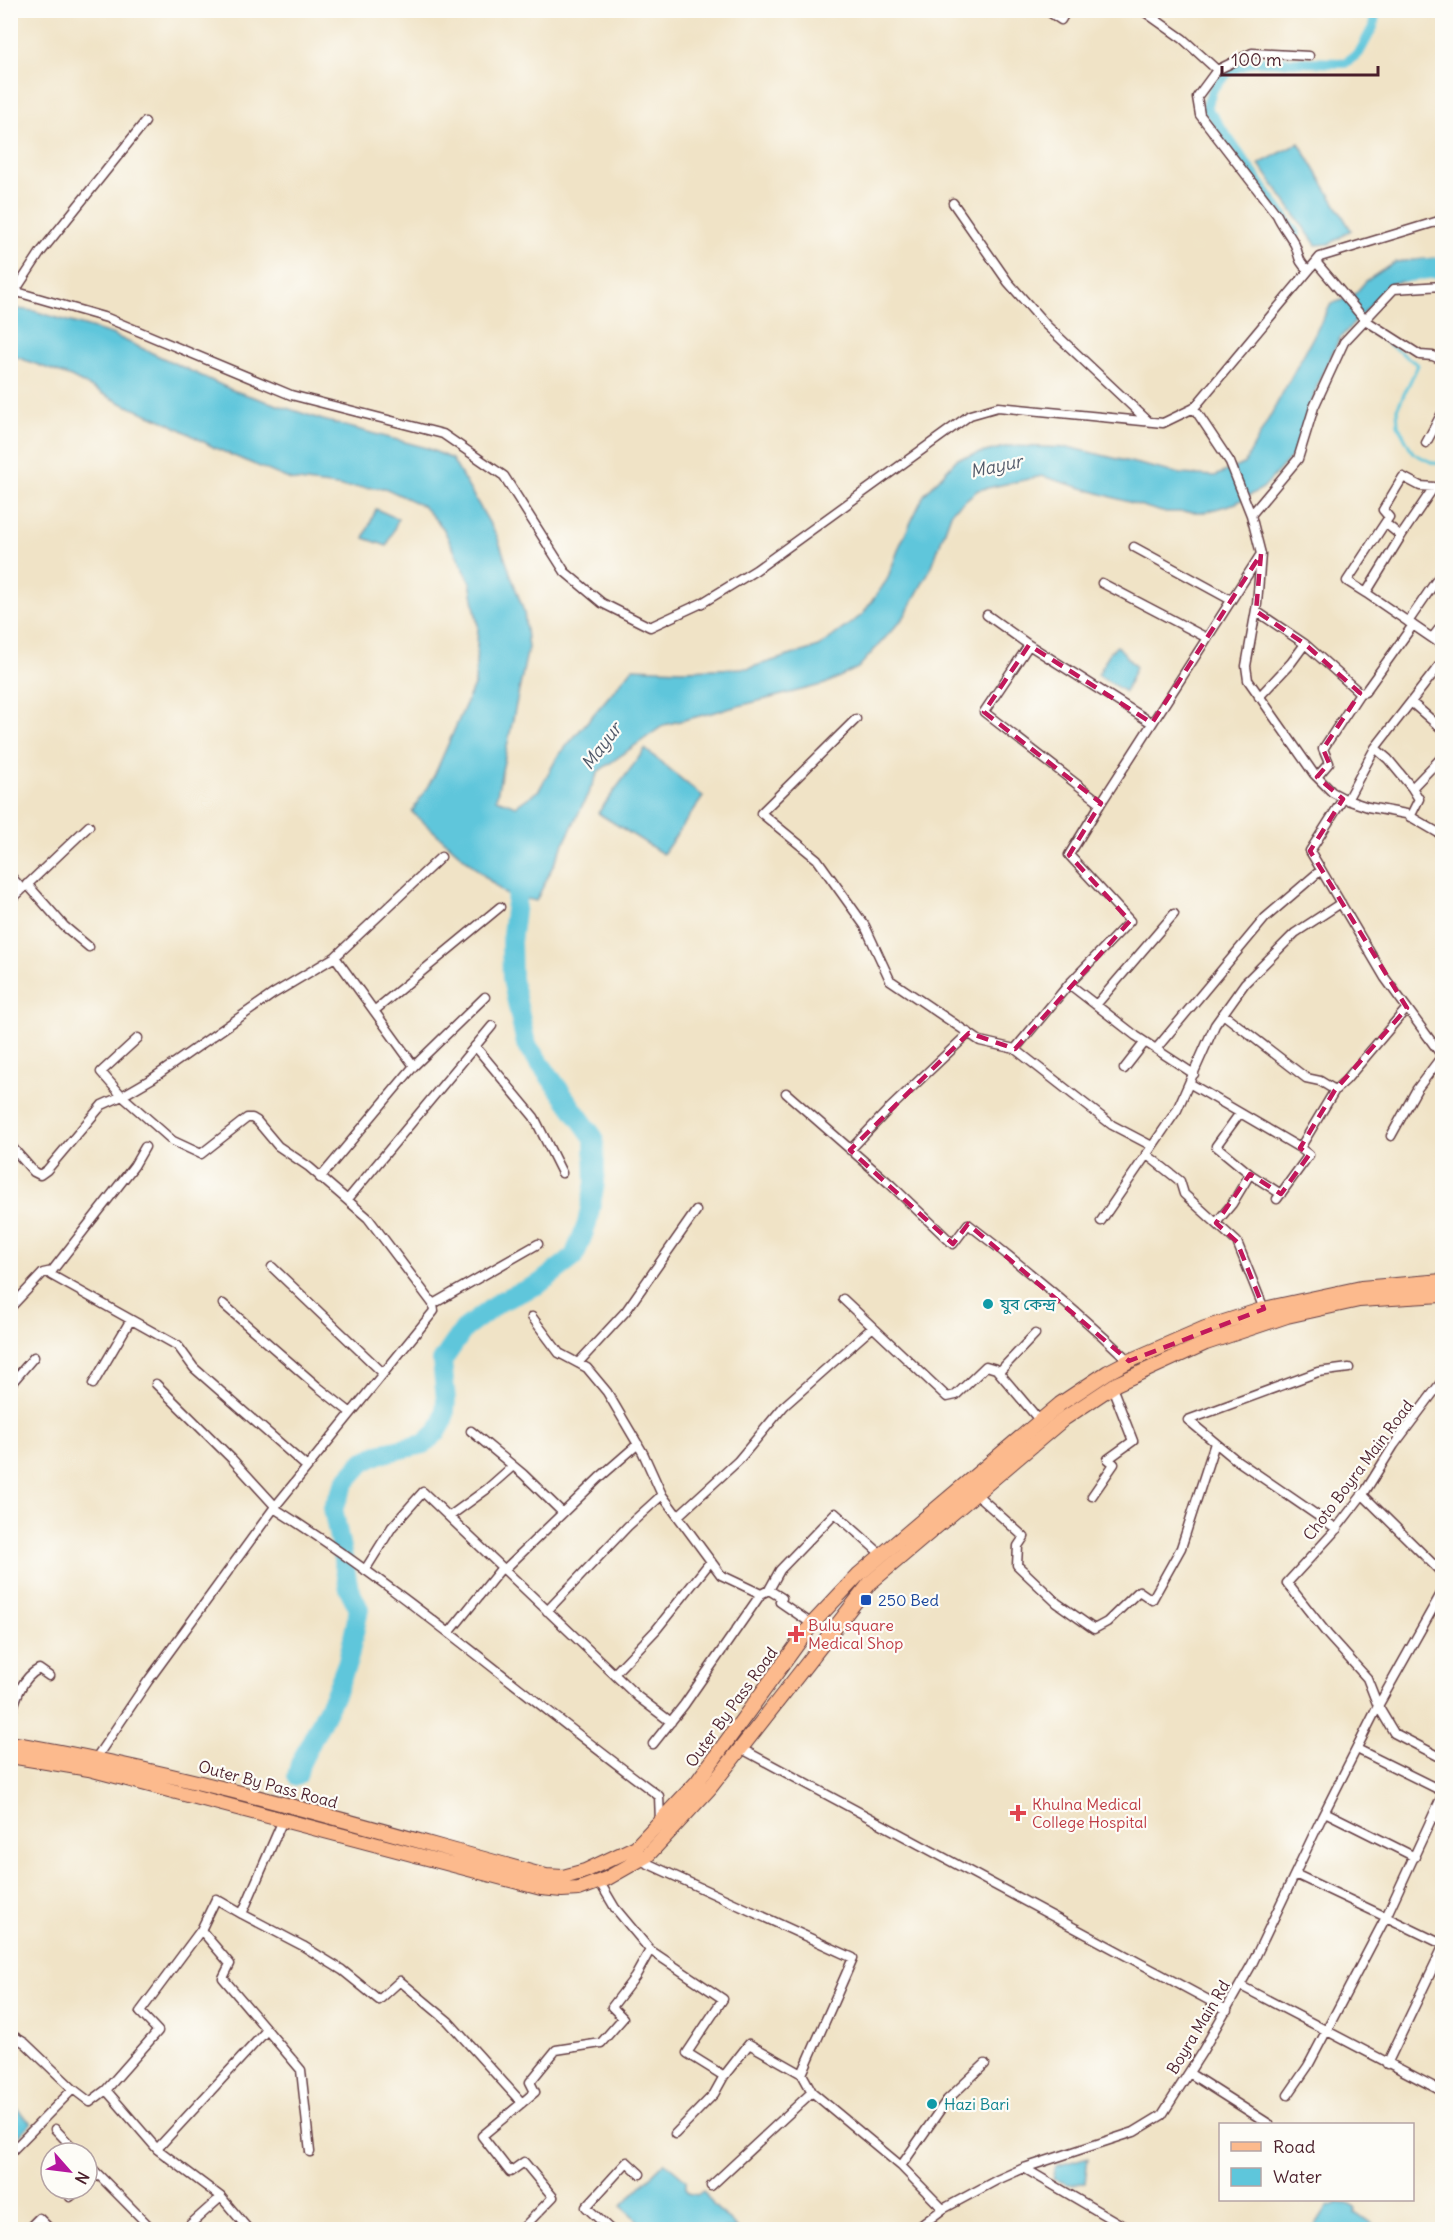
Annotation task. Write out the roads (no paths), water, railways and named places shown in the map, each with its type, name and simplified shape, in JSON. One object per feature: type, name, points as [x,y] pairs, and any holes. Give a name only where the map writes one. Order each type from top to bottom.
[{"type":"main road","name":"Outer By Pass Road","points":[[10,1743],[96,1758],[287,1806],[546,1876],[563,1877],[603,1863],[636,1846],[697,1782],[812,1624],[859,1574],[1060,1404],[1129,1361],[1205,1328],[1264,1309],[1361,1288],[1443,1281]]},
{"type":"main road","name":"Outer By Pass Road","points":[[10,1756],[89,1769],[541,1888],[579,1889],[648,1855],[709,1789],[870,1583],[1065,1418],[1112,1387],[1206,1342],[1287,1316],[1359,1300],[1443,1295]]},
{"type":"street","points":[[1046,10],[1061,20],[1067,10]]},
{"type":"street","points":[[1142,10],[1183,39],[1217,70]]},
{"type":"street","points":[[1308,270],[1299,261],[1294,244],[1277,215],[1200,115],[1197,97],[1217,70],[1252,53],[1309,56]]},
{"type":"street","points":[[145,122],[40,253],[13,291],[107,318],[291,395],[443,434],[504,476],[566,572],[602,603],[650,627],[702,603],[756,570],[970,415],[998,407],[1163,423],[1194,408],[1320,257],[1443,220]]},
{"type":"street","points":[[953,203],[1008,282],[1046,325],[1148,422]]},
{"type":"street","points":[[1316,262],[1364,319],[1420,355],[1443,360]]},
{"type":"street","points":[[1251,515],[1298,459],[1314,407],[1344,342],[1394,289],[1443,286]]},
{"type":"street","points":[[1194,408],[1230,462],[1251,515],[1260,554],[1256,611],[1246,666],[1248,680],[1317,777],[1332,792],[1345,800],[1410,817],[1443,835]]},
{"type":"street","points":[[1426,443],[1443,413]]},
{"type":"street","points":[[1443,493],[1434,487],[1419,486],[1403,477],[1383,510],[1389,517],[1347,581],[1443,645]]},
{"type":"street","points":[[1366,593],[1434,487]]},
{"type":"street","points":[[1385,524],[1401,536]]},
{"type":"street","points":[[1134,547],[1231,600]]},
{"type":"street","points":[[1015,1050],[1069,984],[1130,921],[1069,855],[1260,554]]},
{"type":"street","points":[[1317,777],[1329,763],[1323,749],[1360,693],[1365,692],[1438,579],[1443,582]]},
{"type":"street","points":[[1102,583],[1207,638]]},
{"type":"street","points":[[1256,611],[1305,644],[1360,693]]},
{"type":"street","points":[[987,615],[1029,645],[1152,723]]},
{"type":"street","points":[[1432,638],[1443,625]]},
{"type":"street","points":[[1259,697],[1291,663],[1305,644]]},
{"type":"street","points":[[1029,645],[984,712],[1101,803]]},
{"type":"street","points":[[1391,1136],[1417,1089],[1442,1056],[1385,978],[1310,851],[1345,800],[1376,748],[1443,662]]},
{"type":"street","points":[[1411,702],[1443,729]]},
{"type":"street","points":[[856,719],[761,813],[816,859],[865,926],[890,980],[980,1041],[988,1041],[1015,1050],[1112,1125],[1152,1146]]},
{"type":"street","points":[[1376,748],[1388,759],[1419,799],[1410,817]]},
{"type":"street","points":[[1412,788],[1443,756]]},
{"type":"street","points":[[10,901],[89,826]]},
{"type":"street","points":[[10,1146],[34,1172],[40,1175],[47,1170],[102,1105],[153,1078],[273,994],[334,957],[441,857]]},
{"type":"street","points":[[1156,1049],[1265,918],[1321,870]]},
{"type":"street","points":[[10,874],[89,947]]},
{"type":"street","points":[[1101,1221],[1177,1110],[1215,1025],[1245,983],[1295,933],[1341,903]]},
{"type":"street","points":[[374,1011],[500,907]]},
{"type":"street","points":[[1096,1005],[1174,914]]},
{"type":"street","points":[[334,957],[414,1066]]},
{"type":"street","points":[[1069,984],[1145,1042],[1194,1074]]},
{"type":"street","points":[[320,1178],[414,1066],[485,997]]},
{"type":"street","points":[[1300,1148],[1335,1090],[1407,1008]]},
{"type":"street","points":[[1223,1014],[1306,1078],[1320,1081],[1335,1090]]},
{"type":"street","points":[[348,1199],[492,1026]]},
{"type":"street","points":[[850,1150],[888,1110],[969,1033]]},
{"type":"street","points":[[96,1758],[175,1643],[274,1507],[434,1311],[433,1304],[368,1218],[309,1167],[278,1146],[257,1121],[247,1118],[201,1154],[173,1141],[122,1096],[101,1072],[138,1038]]},
{"type":"street","points":[[1124,1069],[1145,1042]]},
{"type":"street","points":[[475,1046],[534,1117],[562,1173]]},
{"type":"street","points":[[1189,1083],[1300,1148],[1309,1155],[1279,1196],[1216,1146],[1240,1113]]},
{"type":"street","points":[[786,1093],[953,1244],[968,1224],[1016,1260],[1129,1361]]},
{"type":"street","points":[[10,1308],[43,1273],[52,1271],[134,1166],[145,1147]]},
{"type":"street","points":[[1146,1154],[1180,1181],[1184,1194],[1237,1242],[1264,1309]]},
{"type":"street","points":[[1216,1223],[1233,1204],[1251,1174]]},
{"type":"street","points":[[578,1363],[626,1311],[696,1210]]},
{"type":"street","points":[[433,1304],[538,1244]]},
{"type":"street","points":[[272,1267],[382,1373]]},
{"type":"street","points":[[52,1271],[51,1275],[178,1347],[194,1368],[306,1467]]},
{"type":"street","points":[[843,1299],[947,1397],[956,1395],[986,1366],[999,1372],[1040,1421]]},
{"type":"street","points":[[223,1304],[351,1413]]},
{"type":"street","points":[[532,1317],[559,1353],[587,1368],[607,1392],[638,1444],[662,1495],[721,1575],[782,1598],[780,1602],[812,1624]]},
{"type":"street","points":[[93,1384],[130,1321]]},
{"type":"street","points":[[678,1516],[738,1461],[784,1406],[873,1327]]},
{"type":"street","points":[[999,1372],[1035,1335]]},
{"type":"street","points":[[10,1385],[34,1357]]},
{"type":"street","points":[[1337,1528],[1235,1459],[1188,1420],[1318,1372],[1349,1368]]},
{"type":"street","name":"Choto Boyra Main Road","points":[[1443,1381],[1394,1445],[1337,1528],[1287,1583],[1328,1635],[1367,1678],[1378,1706],[1394,1733],[1443,1758]]},
{"type":"street","points":[[156,1384],[232,1459],[274,1507],[326,1541],[450,1633],[608,1759],[659,1796],[660,1821]]},
{"type":"street","points":[[1092,1496],[1114,1464],[1108,1459],[1133,1441],[1112,1387]]},
{"type":"street","points":[[471,1431],[513,1466],[563,1513]]},
{"type":"street","points":[[975,1493],[1024,1537],[1018,1546],[1017,1565],[1057,1603],[1094,1629],[1107,1622],[1139,1591],[1152,1600],[1181,1548],[1215,1443]]},
{"type":"street","points":[[450,1633],[500,1570],[505,1569],[599,1478],[638,1444]]},
{"type":"street","points":[[450,1516],[487,1489],[513,1466]]},
{"type":"street","points":[[365,1570],[392,1527],[423,1492],[638,1697],[670,1722]]},
{"type":"street","points":[[1362,1494],[1443,1573]]},
{"type":"street","points":[[547,1611],[628,1526],[662,1495]]},
{"type":"street","points":[[653,1744],[780,1570],[835,1513],[882,1555]]},
{"type":"street","points":[[614,1674],[656,1630],[711,1561]]},
{"type":"street","name":"Boyra Main Rd","points":[[915,2229],[943,2209],[1024,2168],[1134,2132],[1162,2115],[1240,1986],[1378,1706],[1443,1592]]},
{"type":"street","points":[[10,1718],[15,1698],[32,1673],[39,1669],[50,1676]]},
{"type":"street","points":[[740,1748],[1227,2010]]},
{"type":"street","points":[[1357,1749],[1443,1791]]},
{"type":"street","points":[[1288,2095],[1308,2066],[1386,1917],[1443,1796]]},
{"type":"street","points":[[1324,1812],[1414,1857]]},
{"type":"street","points":[[1434,1816],[1443,1820]]},
{"type":"street","points":[[242,1914],[283,1820]]},
{"type":"street","points":[[640,1860],[853,1958],[802,2074]]},
{"type":"street","points":[[1295,1874],[1443,1944]]},
{"type":"street","points":[[599,1881],[615,1908],[650,1950],[723,1999],[687,2053],[724,2076]]},
{"type":"street","points":[[10,2034],[25,2043],[90,2102],[106,2090],[158,2031],[140,2012],[201,1930],[216,1899],[342,1970],[379,2000],[400,1981],[448,2021],[522,2103]]},
{"type":"street","points":[[201,1930],[230,1964],[223,1978],[301,2070],[310,2152]]},
{"type":"street","points":[[1387,2064],[1443,1949]]},
{"type":"street","points":[[520,2229],[553,2197],[524,2162],[510,2172],[482,2136],[535,2092],[530,2082],[556,2050],[601,2043],[623,2018],[612,2007],[635,1977],[650,1950]]},
{"type":"street","points":[[1240,1986],[1443,2091]]},
{"type":"street","points":[[157,2149],[267,2030]]},
{"type":"street","points":[[675,2134],[714,2094],[724,2076],[749,2044],[802,2074],[812,2092],[901,2166],[943,2209]]},
{"type":"street","points":[[901,2166],[947,2100],[985,2064]]},
{"type":"street","points":[[1189,2073],[1267,2123]]},
{"type":"street","points":[[10,2153],[73,2089]]},
{"type":"street","points":[[106,2090],[157,2149],[221,2197],[249,2229]]},
{"type":"street","points":[[711,2186],[812,2092]]},
{"type":"street","points":[[55,2129],[65,2141]]},
{"type":"street","points":[[611,2229],[586,2207],[627,2162],[640,2174]]},
{"type":"street","points":[[1024,2168],[1130,2229]]},
{"type":"street","points":[[99,2176],[153,2229]]},
{"type":"street","points":[[184,2229],[221,2197]]},
{"type":"street","points":[[27,2229],[39,2218],[51,2229]]},
{"type":"water","points":[[1299,143],[1351,230],[1330,244],[1316,245],[1259,164]]},
{"type":"water","points":[[1435,258],[1432,277],[1392,283],[1340,338],[1320,378],[1293,455],[1263,488],[1236,503],[1205,512],[1162,512],[1042,476],[978,490],[952,511],[932,566],[904,617],[858,668],[825,684],[664,725],[599,771],[536,901],[505,894],[412,812],[434,776],[475,683],[478,626],[470,582],[443,528],[423,506],[385,488],[344,487],[291,480],[215,448],[171,424],[123,404],[71,377],[11,355],[11,308],[34,311],[111,334],[232,390],[323,420],[427,448],[452,459],[497,536],[524,612],[528,648],[496,799],[516,806],[539,790],[558,756],[633,668],[682,670],[749,668],[818,647],[862,615],[887,580],[900,545],[924,495],[957,459],[1009,446],[1072,448],[1180,474],[1215,476],[1244,464],[1331,304],[1353,296],[1366,281],[1395,262]]},
{"type":"water","points":[[376,509],[398,519],[387,546],[364,538]]},
{"type":"water","points":[[1117,646],[1136,667],[1125,692],[1098,675],[1110,652]]},
{"type":"water","points":[[645,749],[703,797],[663,854],[598,813]]},
{"type":"water","points":[[11,2103],[31,2123],[10,2145]]},
{"type":"water","points":[[1088,2157],[1085,2183],[1068,2184],[1053,2179],[1056,2166]]},
{"type":"water","points":[[665,2162],[686,2180],[688,2193],[697,2195],[703,2191],[714,2206],[738,2229],[648,2229],[621,2206]]},
{"type":"water","points":[[1338,2203],[1348,2204],[1355,2208],[1355,2213],[1378,2229],[1313,2229],[1327,2207]]},
{"type":"waterway","points":[[1296,234],[1206,107],[1214,87],[1230,71],[1254,61],[1345,63],[1359,53],[1373,27],[1376,10]]},
{"type":"waterway","name":"Mayur","points":[[1406,272],[1442,267]]},
{"type":"waterway","points":[[1370,331],[1418,365],[1397,409],[1398,425],[1413,453],[1433,463],[1442,464]]},
{"type":"waterway","points":[[297,1776],[300,1764],[335,1694],[348,1661],[359,1609],[349,1589],[333,1508],[346,1481],[363,1462],[379,1454],[424,1444],[437,1432],[444,1420],[446,1400],[442,1361],[464,1329],[501,1301],[539,1284],[574,1257],[587,1224],[595,1183],[594,1138],[526,1044],[512,979],[511,942],[520,871]]},
{"type":"place","name":"যুব কেন্দ্র","points":[[988,1304]]},
{"type":"place","name":"250 Bed","points":[[866,1600]]},
{"type":"place","name":"Bulu square Medical Shop","points":[[796,1634]]},
{"type":"place","name":"Khulna Medical College Hospital","points":[[1018,1813]]},
{"type":"place","name":"Hazi Bari","points":[[932,2104]]}]
